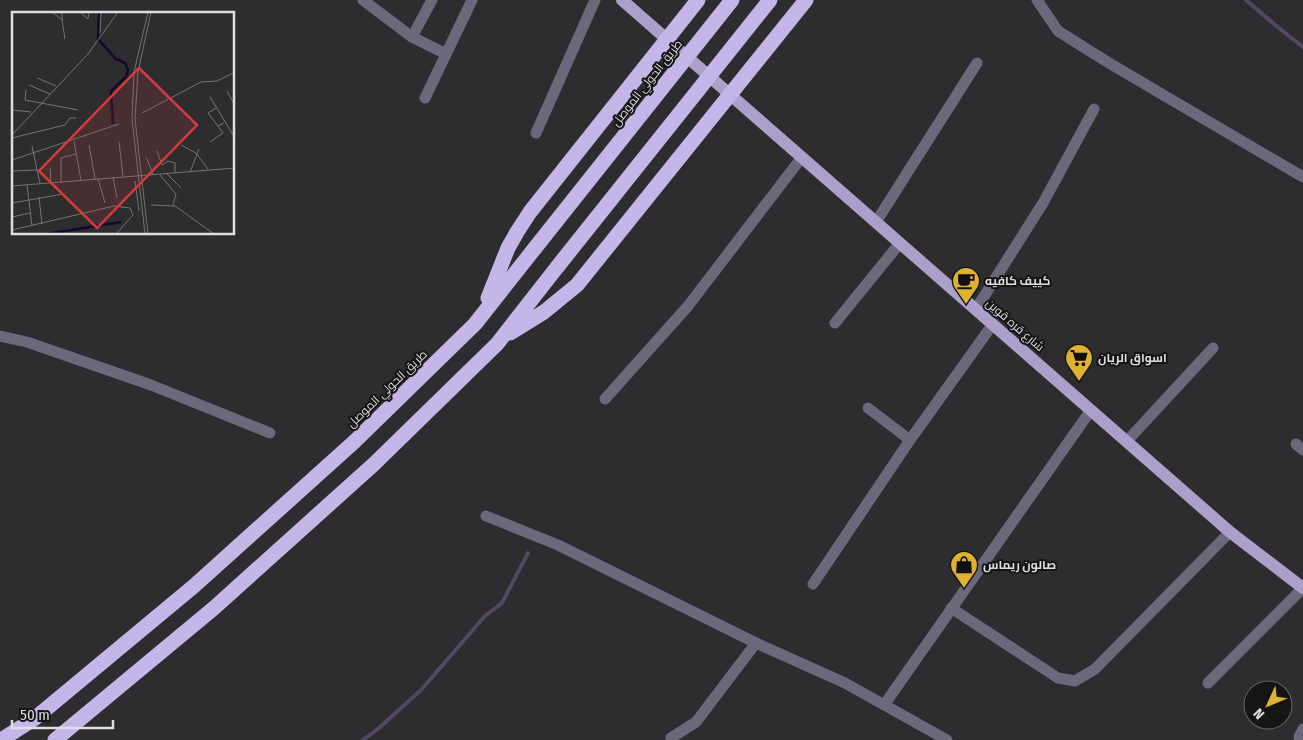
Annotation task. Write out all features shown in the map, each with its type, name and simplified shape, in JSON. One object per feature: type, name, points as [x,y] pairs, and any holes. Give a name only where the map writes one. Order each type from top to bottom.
[{"type":"highway","points":[[475,324],[485,306],[508,248],[530,212],[698,0]]},
{"type":"highway","name":"طريق الحولي الموصل","points":[[1,740],[34,719],[194,586],[354,442],[475,324],[732,0]]},
{"type":"highway","points":[[497,344],[770,0]]},
{"type":"highway","points":[[55,740],[221,602],[374,464],[497,344],[509,334],[544,312],[577,285],[806,0]]},
{"type":"main road","name":"شارع قره قوين","points":[[622,0],[1230,532],[1303,588]]},
{"type":"street","points":[[363,0],[412,37],[446,54]]},
{"type":"street","points":[[412,37],[432,0]]},
{"type":"street","points":[[425,98],[472,0]]},
{"type":"street","points":[[536,133],[595,0]]},
{"type":"street","points":[[1037,0],[1058,31],[1117,68],[1303,177]]},
{"type":"street","points":[[876,222],[977,63]]},
{"type":"street","points":[[976,309],[1043,203],[1094,109]]},
{"type":"street","points":[[605,400],[688,306],[802,157]]},
{"type":"street","points":[[834,323],[900,242]]},
{"type":"street","points":[[813,584],[910,440],[993,324]]},
{"type":"street","points":[[0,336],[26,342],[151,385],[270,433]]},
{"type":"street","points":[[1127,441],[1213,348]]},
{"type":"street","points":[[868,408],[910,440]]},
{"type":"street","points":[[884,705],[1091,410]]},
{"type":"street","points":[[486,516],[558,545],[756,643],[845,683],[947,740]]},
{"type":"street","points":[[951,608],[1058,678],[1075,681],[1094,669],[1230,532]]},
{"type":"street","points":[[1208,683],[1303,588]]},
{"type":"street","points":[[671,738],[696,722],[756,643]]},
{"type":"street","points":[[1300,740],[1299,737],[1303,729]]},
{"type":"waterway","points":[[1246,0],[1303,47]]},
{"type":"waterway","points":[[363,740],[421,690],[485,616],[502,603],[528,553]]},
{"type":"place","name":"كييف كافيه","points":[[966,305]]},
{"type":"place","name":"اسواق الريان","points":[[1079,382]]},
{"type":"place","name":"صالون ريماس","points":[[964,589]]}]
